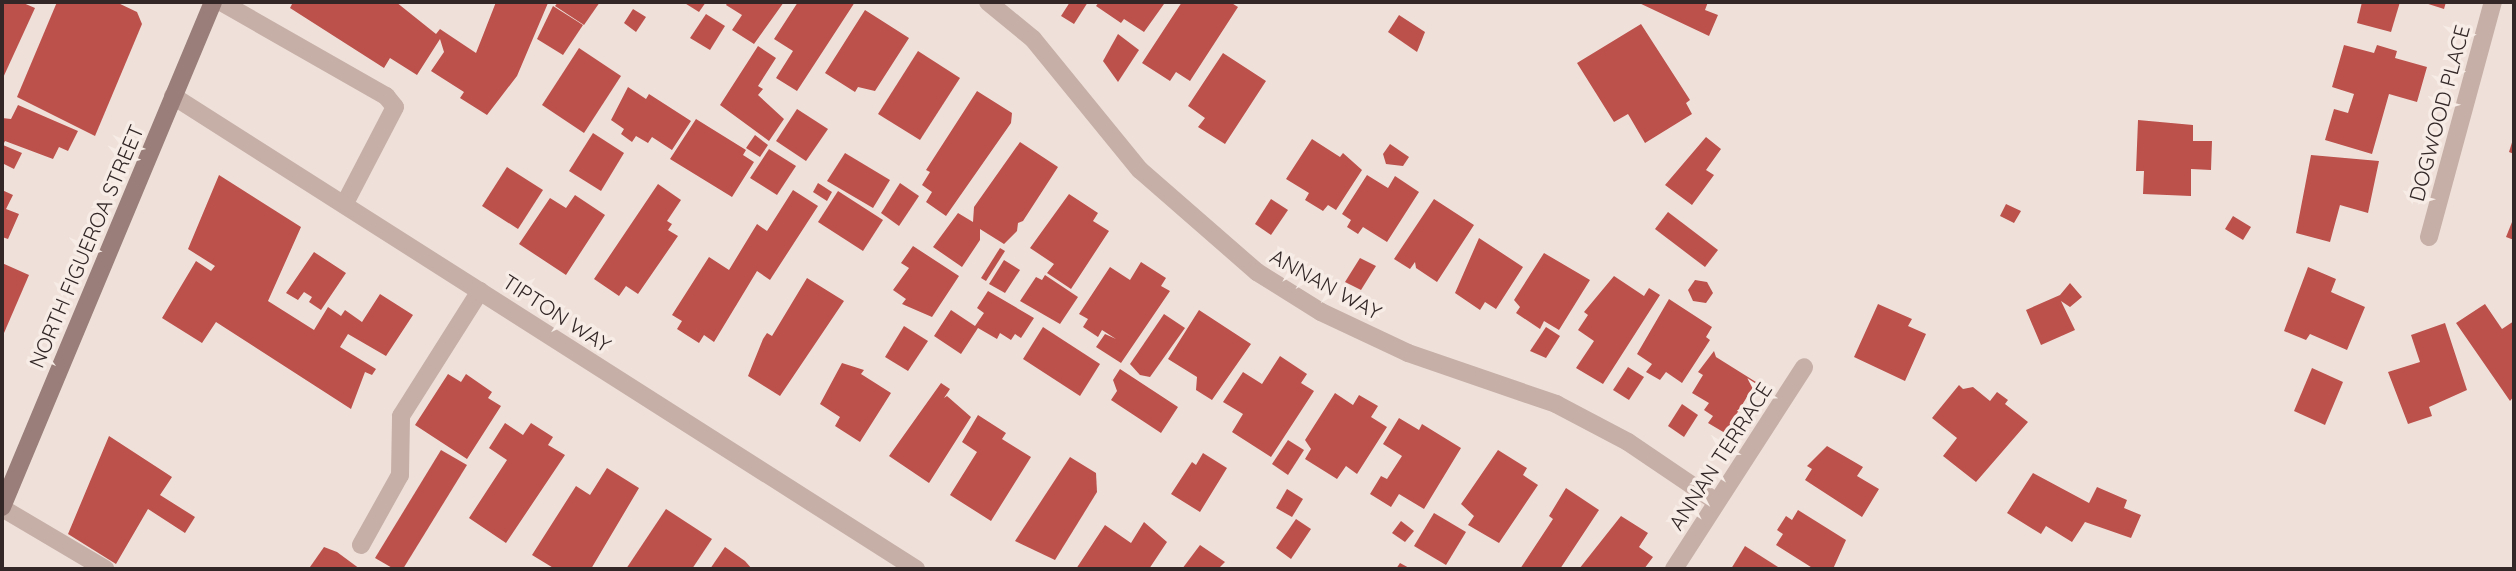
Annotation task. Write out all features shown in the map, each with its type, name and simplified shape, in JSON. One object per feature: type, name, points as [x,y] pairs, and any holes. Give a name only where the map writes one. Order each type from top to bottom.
[{"type":"main road","name":"NORTH FIGUEROA STREET","points":[[2,508],[8,477],[213,2]]},
{"type":"street","points":[[221,2],[386,96],[395,107],[345,205]]},
{"type":"street","name":"ANNAN WAY","points":[[988,2],[1033,38],[1140,170],[1257,272],[1321,312],[1408,353],[1556,404],[1628,442],[1716,501]]},
{"type":"street","name":"DOGWOOD PLACE","points":[[2430,237],[2493,2]]},
{"type":"street","name":"TIPTON WAY","points":[[173,96],[916,569]]},
{"type":"street","points":[[361,545],[400,475],[401,416],[480,292]]},
{"type":"street","name":"ANNAN TERRACE","points":[[1674,569],[1804,367]]},
{"type":"street","points":[[2,508],[105,569]]},
{"type":"building","points":[[2,2],[21,2],[35,8],[2,80]]},
{"type":"building","points":[[57,2],[116,2],[137,12],[142,24],[95,136],[17,97]]},
{"type":"building","points":[[293,2],[396,2],[436,34],[440,29],[476,53],[496,2],[548,3],[517,76],[487,115],[460,98],[464,92],[431,71],[444,52],[440,39],[417,75],[390,58],[384,68],[290,8]]},
{"type":"building","points":[[558,2],[600,2],[584,25],[555,6]]},
{"type":"building","points":[[683,2],[706,2],[699,12]]},
{"type":"building","points":[[728,2],[784,2],[754,44],[732,30],[742,15],[726,5]]},
{"type":"building","points":[[798,2],[855,2],[797,91],[776,78],[793,51],[774,39]]},
{"type":"building","points":[[1070,2],[1088,2],[1074,24],[1061,16]]},
{"type":"building","points":[[1099,2],[1164,4],[1144,32],[1124,19],[1121,23],[1096,6]]},
{"type":"building","points":[[1182,2],[1230,2],[1238,7],[1190,81],[1176,72],[1170,81],[1142,63]]},
{"type":"building","points":[[1637,2],[1708,2],[1705,10],[1718,15],[1709,36]]},
{"type":"building","points":[[2362,2],[2400,2],[2391,32],[2357,23]]},
{"type":"building","points":[[2422,2],[2446,2],[2444,9]]},
{"type":"building","points":[[553,6],[583,25],[563,55],[537,39]]},
{"type":"building","points":[[633,9],[646,17],[636,32],[624,23]]},
{"type":"building","points":[[865,10],[909,38],[875,91],[858,87],[855,92],[825,73]]},
{"type":"building","points":[[706,14],[725,26],[710,50],[690,38]]},
{"type":"building","points":[[1399,15],[1425,32],[1417,52],[1388,32]]},
{"type":"building","points":[[1641,24],[1690,100],[1686,103],[1692,114],[1645,143],[1628,114],[1614,122],[1577,63]]},
{"type":"building","points":[[1118,34],[1139,50],[1118,82],[1103,61]]},
{"type":"building","points":[[2344,45],[2374,53],[2377,45],[2397,51],[2395,58],[2427,67],[2417,102],[2389,94],[2372,154],[2325,140],[2334,109],[2348,113],[2354,94],[2332,87]]},
{"type":"building","points":[[758,46],[776,58],[758,86],[763,89],[758,95],[784,119],[769,141],[720,105]]},
{"type":"building","points":[[579,48],[621,76],[584,133],[542,105]]},
{"type":"building","points":[[918,51],[960,78],[920,140],[878,114]]},
{"type":"building","points":[[1223,53],[1266,81],[1225,144],[1198,127],[1205,118],[1188,106]]},
{"type":"building","points":[[628,87],[646,99],[649,94],[691,121],[672,150],[652,137],[648,143],[636,136],[632,142],[621,134],[624,129],[611,120]]},
{"type":"building","points":[[977,91],[1012,113],[1011,123],[946,216],[926,202],[932,192],[922,185],[930,172],[926,170]]},
{"type":"building","points":[[18,105],[78,131],[68,151],[59,147],[53,159],[5,141],[3,145],[22,153],[14,169],[2,163],[2,118],[11,119]]},
{"type":"building","points":[[797,109],[828,129],[806,161],[776,141]]},
{"type":"building","points":[[696,119],[746,150],[743,155],[754,162],[732,197],[670,159]]},
{"type":"building","points":[[2138,120],[2193,125],[2193,141],[2212,141],[2211,170],[2191,169],[2191,196],[2143,194],[2144,171],[2136,171]]},
{"type":"building","points":[[593,133],[624,153],[601,191],[569,171]]},
{"type":"building","points":[[755,135],[768,145],[760,157],[746,148]]},
{"type":"building","points":[[2514,136],[2514,154],[2509,152]]},
{"type":"building","points":[[1706,137],[1721,149],[1706,170],[1714,175],[1692,205],[1665,185]]},
{"type":"building","points":[[1312,139],[1340,157],[1343,153],[1362,170],[1336,210],[1328,205],[1323,211],[1305,200],[1309,193],[1286,179]]},
{"type":"building","points":[[1020,142],[1058,167],[1023,221],[1018,223],[1017,231],[1004,244],[980,229],[980,240],[962,267],[933,247],[958,213],[973,222],[974,207]]},
{"type":"building","points":[[1390,144],[1409,157],[1403,166],[1386,164],[1383,154]]},
{"type":"building","points":[[769,149],[796,166],[777,195],[750,178]]},
{"type":"building","points":[[845,153],[890,180],[873,208],[827,181]]},
{"type":"building","points":[[2311,155],[2379,161],[2368,213],[2340,205],[2330,242],[2296,233]]},
{"type":"building","points":[[507,167],[543,190],[518,229],[482,206]]},
{"type":"building","points":[[219,175],[301,227],[268,301],[314,330],[328,307],[341,316],[345,310],[362,322],[380,294],[413,315],[386,356],[348,334],[340,347],[376,369],[372,375],[365,372],[351,409],[216,322],[202,343],[162,318],[196,261],[211,271],[215,266],[188,249]]},
{"type":"building","points":[[1367,175],[1388,188],[1395,176],[1419,192],[1387,242],[1363,227],[1358,234],[1347,227],[1351,220],[1342,214]]},
{"type":"building","points":[[818,183],[832,192],[827,201],[813,192]]},
{"type":"building","points":[[900,183],[919,196],[899,226],[881,213]]},
{"type":"building","points":[[658,184],[681,200],[667,221],[672,224],[668,230],[678,236],[638,294],[626,286],[619,296],[594,279]]},
{"type":"building","points":[[2,190],[13,195],[6,209],[19,214],[8,239],[2,237]]},
{"type":"building","points":[[793,190],[818,206],[770,280],[757,271],[714,342],[704,335],[699,343],[677,329],[682,321],[672,315],[709,257],[729,270],[757,224],[767,231]]},
{"type":"building","points":[[838,191],[883,220],[863,251],[818,222]]},
{"type":"building","points":[[1069,194],[1098,213],[1093,221],[1109,231],[1071,289],[1047,273],[1054,264],[1030,248]]},
{"type":"building","points":[[575,195],[605,215],[566,275],[519,244],[550,198],[566,208]]},
{"type":"building","points":[[1271,199],[1288,210],[1271,235],[1255,224]]},
{"type":"building","points":[[1434,199],[1474,225],[1437,282],[1416,268],[1415,262],[1410,269],[1394,259]]},
{"type":"building","points":[[2006,204],[2021,211],[2014,223],[2000,216]]},
{"type":"building","points":[[1668,212],[1718,250],[1705,267],[1655,229]]},
{"type":"building","points":[[2233,216],[2251,227],[2243,240],[2225,229]]},
{"type":"building","points":[[2514,217],[2514,240],[2506,237]]},
{"type":"building","points":[[1479,238],[1523,267],[1496,309],[1485,302],[1480,310],[1455,293]]},
{"type":"building","points":[[913,246],[959,276],[932,317],[902,304],[906,299],[893,290],[909,268],[901,263]]},
{"type":"building","points":[[1000,248],[1005,251],[986,281],[981,278]]},
{"type":"building","points":[[314,252],[346,273],[321,310],[309,302],[312,297],[304,292],[298,300],[286,293]]},
{"type":"building","points":[[1544,253],[1590,280],[1559,330],[1544,321],[1540,329],[1516,313],[1520,307],[1514,300]]},
{"type":"building","points":[[1360,258],[1376,266],[1361,290],[1345,282]]},
{"type":"building","points":[[1004,260],[1020,270],[1005,293],[989,284]]},
{"type":"building","points":[[1141,262],[1166,278],[1161,286],[1170,291],[1121,363],[1096,347],[1105,334],[1116,339],[1102,330],[1098,337],[1083,327],[1088,319],[1079,314],[1110,267],[1130,280]]},
{"type":"building","points":[[2,263],[29,275],[4,333],[2,332]]},
{"type":"building","points":[[2308,267],[2336,279],[2331,292],[2365,307],[2347,350],[2310,334],[2306,340],[2284,331]]},
{"type":"building","points":[[1045,275],[1078,297],[1060,324],[1020,301],[1036,277],[1042,280]]},
{"type":"building","points":[[1614,276],[1644,296],[1649,288],[1660,295],[1603,384],[1576,368],[1594,341],[1578,330],[1588,315],[1584,312]]},
{"type":"building","points":[[807,278],[844,301],[780,396],[748,376],[763,339],[767,333],[772,336]]},
{"type":"building","points":[[1695,280],[1707,282],[1713,293],[1706,303],[1693,301],[1688,290]]},
{"type":"building","points":[[2070,283],[2082,297],[2070,307],[2061,301],[2075,330],[2041,345],[2026,310],[2060,295]]},
{"type":"building","points":[[988,291],[1034,318],[1021,338],[1015,334],[1011,340],[1000,333],[997,339],[978,328],[961,354],[934,336],[951,310],[975,326],[984,313],[977,308]]},
{"type":"building","points":[[1669,299],[1712,327],[1706,337],[1710,340],[1682,383],[1666,372],[1660,380],[1646,372],[1652,364],[1637,354]]},
{"type":"building","points":[[1878,304],[1912,319],[1908,326],[1926,334],[1905,381],[1854,357]]},
{"type":"building","points":[[2485,304],[2502,329],[2514,321],[2514,396],[2510,401],[2456,323]]},
{"type":"building","points":[[1199,310],[1251,344],[1212,400],[1196,390],[1197,377],[1168,359]]},
{"type":"building","points":[[1164,314],[1185,328],[1150,377],[1140,375],[1130,364]]},
{"type":"building","points":[[2445,323],[2467,390],[2429,407],[2432,416],[2408,424],[2388,372],[2420,362],[2411,335]]},
{"type":"building","points":[[904,326],[928,341],[908,371],[885,357]]},
{"type":"building","points":[[1043,327],[1100,364],[1080,396],[1023,359]]},
{"type":"building","points":[[1546,327],[1560,336],[1546,358],[1530,351]]},
{"type":"building","points":[[1714,351],[1716,357],[1756,382],[1725,433],[1708,423],[1713,416],[1704,410],[1709,403],[1692,393],[1703,375],[1698,372]]},
{"type":"building","points":[[1280,356],[1307,374],[1301,383],[1314,391],[1271,457],[1232,432],[1243,414],[1223,402],[1243,372],[1262,384]]},
{"type":"building","points":[[842,363],[864,370],[861,374],[891,393],[860,442],[835,426],[840,417],[820,404]]},
{"type":"building","points":[[1628,367],[1644,377],[1629,400],[1613,390]]},
{"type":"building","points":[[2312,368],[2343,382],[2325,425],[2294,411]]},
{"type":"building","points":[[1120,369],[1178,407],[1161,433],[1111,400],[1117,391],[1113,380]]},
{"type":"building","points":[[448,374],[461,382],[466,374],[492,392],[488,398],[501,406],[467,459],[415,425]]},
{"type":"building","points":[[941,383],[950,389],[944,398],[947,396],[971,417],[929,483],[889,456]]},
{"type":"building","points":[[1959,385],[1963,389],[1973,387],[1990,401],[1997,392],[2008,400],[2005,404],[2028,422],[1976,482],[1943,456],[1957,438],[1932,418]]},
{"type":"building","points":[[1335,393],[1353,405],[1359,395],[1378,406],[1371,417],[1387,427],[1357,474],[1346,466],[1337,479],[1305,459],[1311,449],[1305,440]]},
{"type":"building","points":[[1682,404],[1698,415],[1684,437],[1668,426]]},
{"type":"building","points":[[978,415],[1006,433],[1002,439],[1031,457],[991,521],[950,495],[977,452],[962,442]]},
{"type":"building","points":[[1399,418],[1419,430],[1422,424],[1461,448],[1424,509],[1399,494],[1391,507],[1370,494],[1381,476],[1387,479],[1402,456],[1383,444]]},
{"type":"building","points":[[505,423],[523,435],[531,423],[553,437],[548,445],[565,455],[506,543],[469,518],[507,460],[489,448]]},
{"type":"building","points":[[109,436],[172,477],[160,495],[195,517],[185,533],[148,509],[116,564],[68,534]]},
{"type":"building","points":[[1288,440],[1304,450],[1288,475],[1272,464]]},
{"type":"building","points":[[1827,446],[1863,467],[1857,476],[1879,489],[1862,517],[1805,480],[1812,469],[1807,466]]},
{"type":"building","points":[[441,450],[467,465],[403,569],[394,569],[375,558]]},
{"type":"building","points":[[1498,450],[1527,468],[1523,475],[1538,485],[1499,543],[1468,525],[1474,516],[1461,504]]},
{"type":"building","points":[[1203,453],[1227,468],[1200,512],[1171,494],[1192,462],[1196,465]]},
{"type":"building","points":[[1070,457],[1096,473],[1097,492],[1055,560],[1015,541]]},
{"type":"building","points":[[607,468],[639,488],[591,569],[555,569],[532,555],[576,486],[590,495]]},
{"type":"building","points":[[2033,473],[2089,503],[2097,487],[2127,500],[2124,508],[2141,515],[2131,538],[2085,522],[2072,542],[2046,526],[2041,534],[2007,513]]},
{"type":"building","points":[[1566,488],[1599,510],[1560,569],[1520,569],[1553,519],[1549,516]]},
{"type":"building","points":[[1287,489],[1303,499],[1292,517],[1276,508]]},
{"type":"building","points":[[666,509],[712,539],[692,569],[626,569]]},
{"type":"building","points":[[1798,510],[1846,540],[1833,569],[1814,569],[1776,545],[1783,534],[1777,530],[1786,516],[1792,520]]},
{"type":"building","points":[[1434,513],[1466,532],[1446,565],[1414,546]]},
{"type":"building","points":[[1621,516],[1648,533],[1639,547],[1653,557],[1644,569],[1579,569]]},
{"type":"building","points":[[1296,519],[1311,529],[1291,559],[1276,548]]},
{"type":"building","points":[[1401,521],[1414,531],[1405,542],[1392,533]]},
{"type":"building","points":[[1144,522],[1167,542],[1149,569],[1076,569],[1105,525],[1131,543]]},
{"type":"building","points":[[1200,545],[1225,562],[1218,569],[1182,569]]},
{"type":"building","points":[[1745,546],[1781,569],[1731,569]]},
{"type":"building","points":[[324,547],[337,552],[360,569],[310,567]]},
{"type":"building","points":[[725,547],[745,561],[752,569],[710,569]]},
{"type":"building","points":[[1400,563],[1411,569],[1396,569]]}]
